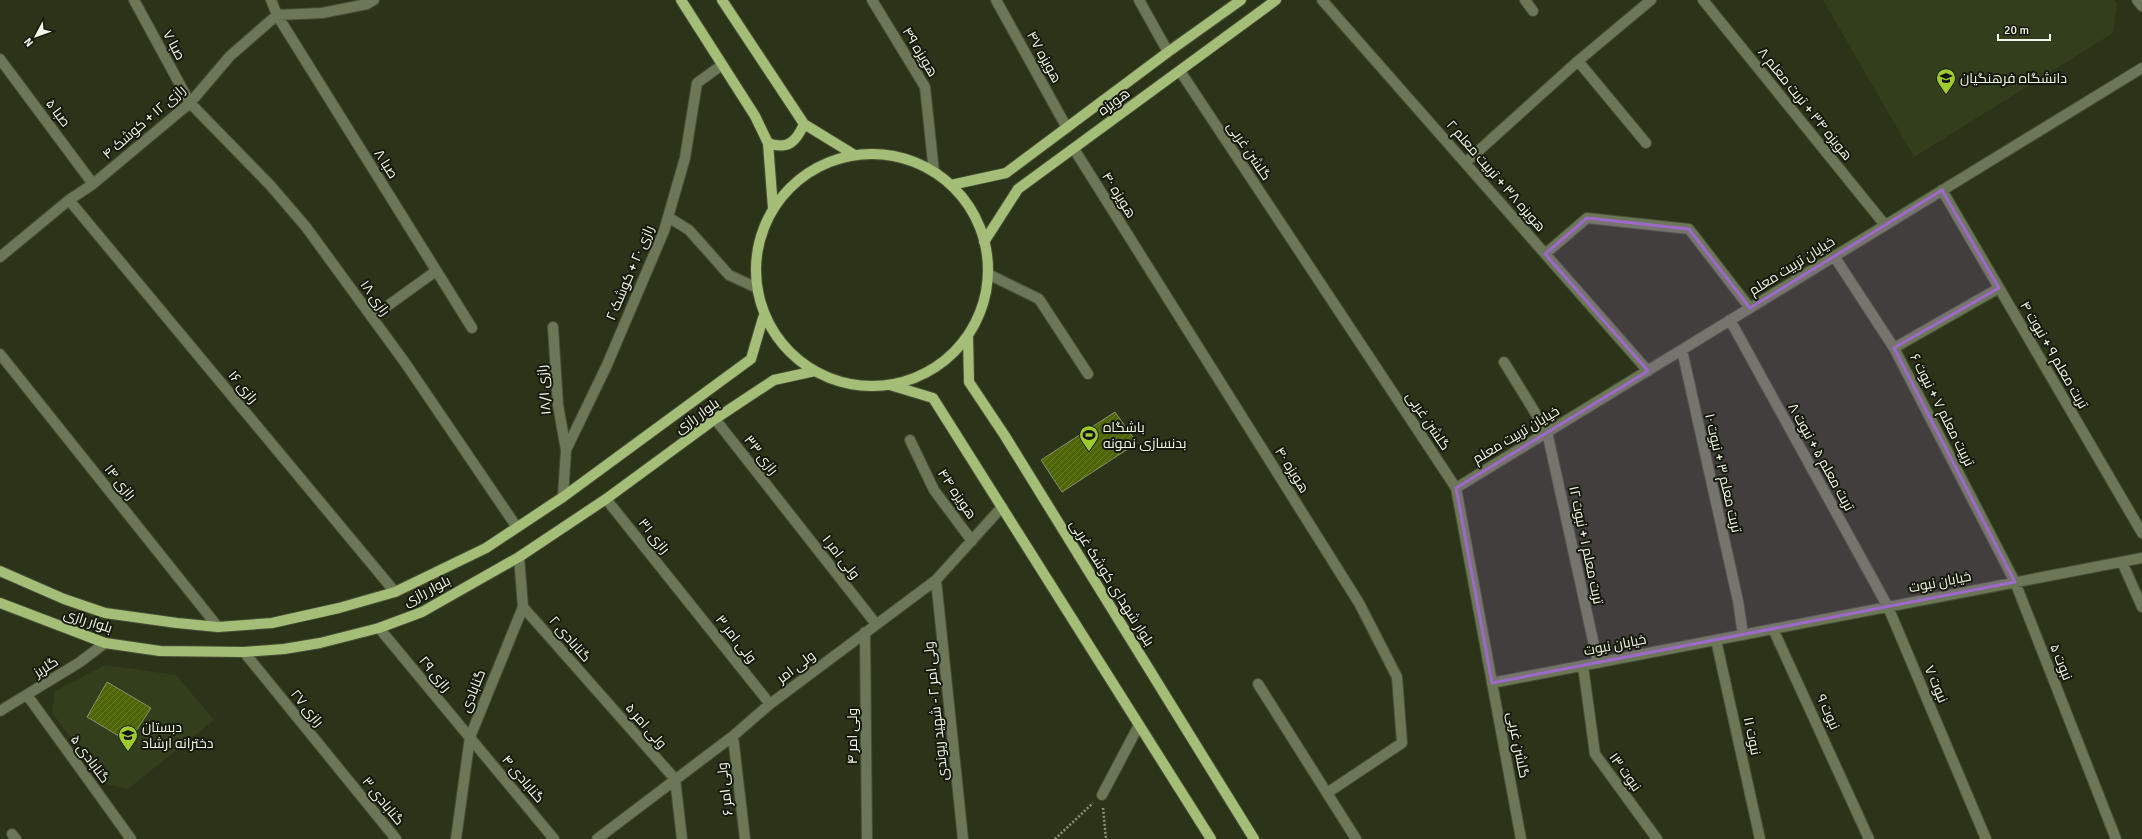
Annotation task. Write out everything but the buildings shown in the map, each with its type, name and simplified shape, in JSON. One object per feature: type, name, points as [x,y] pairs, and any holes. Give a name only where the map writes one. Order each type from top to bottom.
[{"type":"main road","points":[[681,0],[755,116],[768,143],[773,208]]},
{"type":"main road","points":[[722,0],[804,124],[853,154]]},
{"type":"main road","name":"هویزه","points":[[951,185],[1006,173],[1168,52],[1241,0]]},
{"type":"main road","name":"هویزه","points":[[984,242],[1018,189],[1276,0]]},
{"type":"main road","points":[[768,143],[780,147],[792,143],[800,135],[804,124]]},
{"type":"main road","points":[[853,154],[877,154],[907,159],[934,172],[951,185],[975,217],[984,242],[988,274],[982,306],[968,336],[934,368],[890,385],[870,386],[851,384],[832,379],[815,371],[790,352],[762,318],[757,288],[758,246],[773,208],[793,184],[818,167],[853,154]]},
{"type":"main road","name":"بلوار رازی","points":[[0,571],[64,599],[105,613],[177,624],[218,627],[272,623],[339,608],[395,592],[486,548],[516,526],[563,497],[751,359],[762,318]]},
{"type":"main road","name":"بلوار شهدای کوشک غربی","points":[[968,336],[969,382],[1009,443],[1254,839]]},
{"type":"main road","name":"بلوار رازی","points":[[0,603],[105,643],[160,651],[244,652],[320,643],[379,628],[422,612],[519,557],[606,499],[715,419],[774,380],[815,371]]},
{"type":"main road","points":[[890,385],[933,398],[1211,839]]},
{"type":"street","name":"صبا ۷","points":[[134,0],[190,103]]},
{"type":"street","name":"صبا ۸","points":[[270,0],[277,15],[472,328]]},
{"type":"street","points":[[277,15],[322,13],[367,4],[374,0]]},
{"type":"street","name":"هویزه ۴۹","points":[[872,0],[925,87],[934,172]]},
{"type":"street","name":"هویزه ۴۷","points":[[996,0],[1067,128]]},
{"type":"street","points":[[1139,0],[1168,52]]},
{"type":"street","name":"هویزه ۳۸ + تربیت معلم ۲","points":[[1322,0],[1648,371]]},
{"type":"street","points":[[1525,0],[1533,11]]},
{"type":"street","points":[[1465,163],[1578,61],[1651,0]]},
{"type":"street","name":"هویزه ۳۴ + تربت معلم ۸","points":[[1703,0],[1885,226]]},
{"type":"street","points":[[2137,0],[2142,6]]},
{"type":"street","name":"رازی ۱۲ + کوشک ۴","points":[[0,257],[69,200],[93,184],[190,103],[230,56],[277,15]]},
{"type":"street","name":"صبا ۵","points":[[0,58],[93,184]]},
{"type":"street","points":[[1578,61],[1646,143]]},
{"type":"street","name":"رازی ۲۰ + کوشک ۲","points":[[563,497],[566,450],[607,365],[664,231],[685,158],[697,83],[722,65]]},
{"type":"street","name":"خیایان تربیت معلم","points":[[1456,488],[2142,68]]},
{"type":"street","name":"گلشن غربی","points":[[1180,71],[1456,488],[1521,839]]},
{"type":"street","name":"رازی ۱۸","points":[[190,103],[270,185],[306,227],[406,364],[516,526]]},
{"type":"street","name":"هویزه ۴۰","points":[[1074,149],[1359,603],[1397,677],[1402,743],[1327,793]]},
{"type":"street","name":"تربت معلم ۹ + نبوت ۴","points":[[1942,190],[2142,533]]},
{"type":"street","name":"رازی ۱۶","points":[[69,200],[395,592]]},
{"type":"street","points":[[668,217],[689,230],[728,275],[757,288]]},
{"type":"street","points":[[1545,254],[1587,218],[1689,229],[1750,308]]},
{"type":"street","name":"تربیت معلم ۷ + نبوت ۶","points":[[1834,256],[1894,348],[2015,582]]},
{"type":"street","points":[[372,317],[436,271]]},
{"type":"street","points":[[988,274],[1039,299],[1088,374]]},
{"type":"street","points":[[1894,348],[1999,288]]},
{"type":"street","name":"تربت معلم ۵ + نبوت ۸","points":[[1730,320],[1888,607]]},
{"type":"street","name":"رازی ۱۸/۱","points":[[553,327],[558,405],[566,450]]},
{"type":"street","name":"تربت معلم ۳ + نبوت ۱۰","points":[[1682,350],[1738,601],[1743,635]]},
{"type":"street","name":"رازی ۱۴","points":[[0,354],[218,627]]},
{"type":"street","name":"تربت معلم ۱ + نبوت ۱۲","points":[[1504,362],[1547,432],[1598,663]]},
{"type":"street","name":"رازی ۳۳","points":[[715,419],[784,508]]},
{"type":"street","name":"هویزه ۴۴","points":[[910,440],[934,490],[972,541]]},
{"type":"street","name":"رازی ۳۱","points":[[606,499],[680,591]]},
{"type":"street","name":"ولی امر","points":[[597,839],[733,736],[770,704],[936,580],[1002,507]]},
{"type":"street","name":"ولی امر ۱","points":[[784,508],[876,624]]},
{"type":"street","name":"گنابادی","points":[[456,839],[470,737],[523,607],[519,557]]},
{"type":"street","name":"خیابان نبوت","points":[[1492,683],[2142,558]]},
{"type":"street","points":[[2122,562],[2142,607]]},
{"type":"street","name":"ولی امر ۲ - شهید ریوندی","points":[[936,580],[963,839]]},
{"type":"street","name":"نبوت ۵","points":[[2015,582],[2116,839]]},
{"type":"street","name":"ولی امر ۳","points":[[680,591],[770,704]]},
{"type":"street","name":"گنابادی ۲","points":[[523,607],[596,690]]},
{"type":"street","name":"نبوت ۷","points":[[1888,607],[1986,839]]},
{"type":"street","name":"رازی ۲۹","points":[[379,628],[470,737]]},
{"type":"street","name":"نبوت ۹","points":[[1773,629],[1869,839]]},
{"type":"street","name":"ولی امر ۴","points":[[865,632],[867,839]]},
{"type":"street","name":"نبوت ۱۱","points":[[1716,640],[1760,839]]},
{"type":"street","name":"گلریز","points":[[0,711],[80,662],[105,643]]},
{"type":"street","name":"رازی ۲۷","points":[[244,652],[348,781]]},
{"type":"street","name":"نبوت ۱۳","points":[[1583,666],[1595,754],[1657,839]]},
{"type":"street","points":[[1258,684],[1356,839]]},
{"type":"street","name":"ولی امر ۵","points":[[596,690],[675,779]]},
{"type":"street","name":"گنابادی ۵","points":[[27,695],[132,839]]},
{"type":"street","points":[[1102,795],[1140,725]]},
{"type":"street","name":"ولی امر ۶","points":[[733,736],[745,839]]},
{"type":"street","name":"گنابادی ۴","points":[[470,737],[554,839]]},
{"type":"street","points":[[675,779],[682,839]]},
{"type":"street","name":"گنابادی ۳","points":[[348,781],[396,839]]},
{"type":"path","points":[[1055,839],[1102,795]]},
{"type":"path","points":[[1102,795],[1106,839]]},
{"type":"highlighted area","points":[[1942,190],[1999,288],[1894,348],[2015,582],[1492,683],[1456,488],[1648,371],[1545,254],[1587,218],[1689,229],[1750,308]]},
{"type":"shaded area","name":"دانشگاه فرهنگیان","points":[[1823,0],[2114,0],[2117,4],[2113,33],[1914,157]]},
{"type":"shaded area","name":"دبستان دخترانه ارشاد","points":[[105,665],[176,675],[214,720],[128,789],[106,784],[52,713],[55,691]]},
{"type":"place","name":"دانشگاه فرهنگیان","points":[[1946,95]]},
{"type":"place","name":"باشگاه بدنسازی نمونه","points":[[1089,452]]},
{"type":"place","name":"دبستان دخترانه ارشاد","points":[[128,752]]}]
